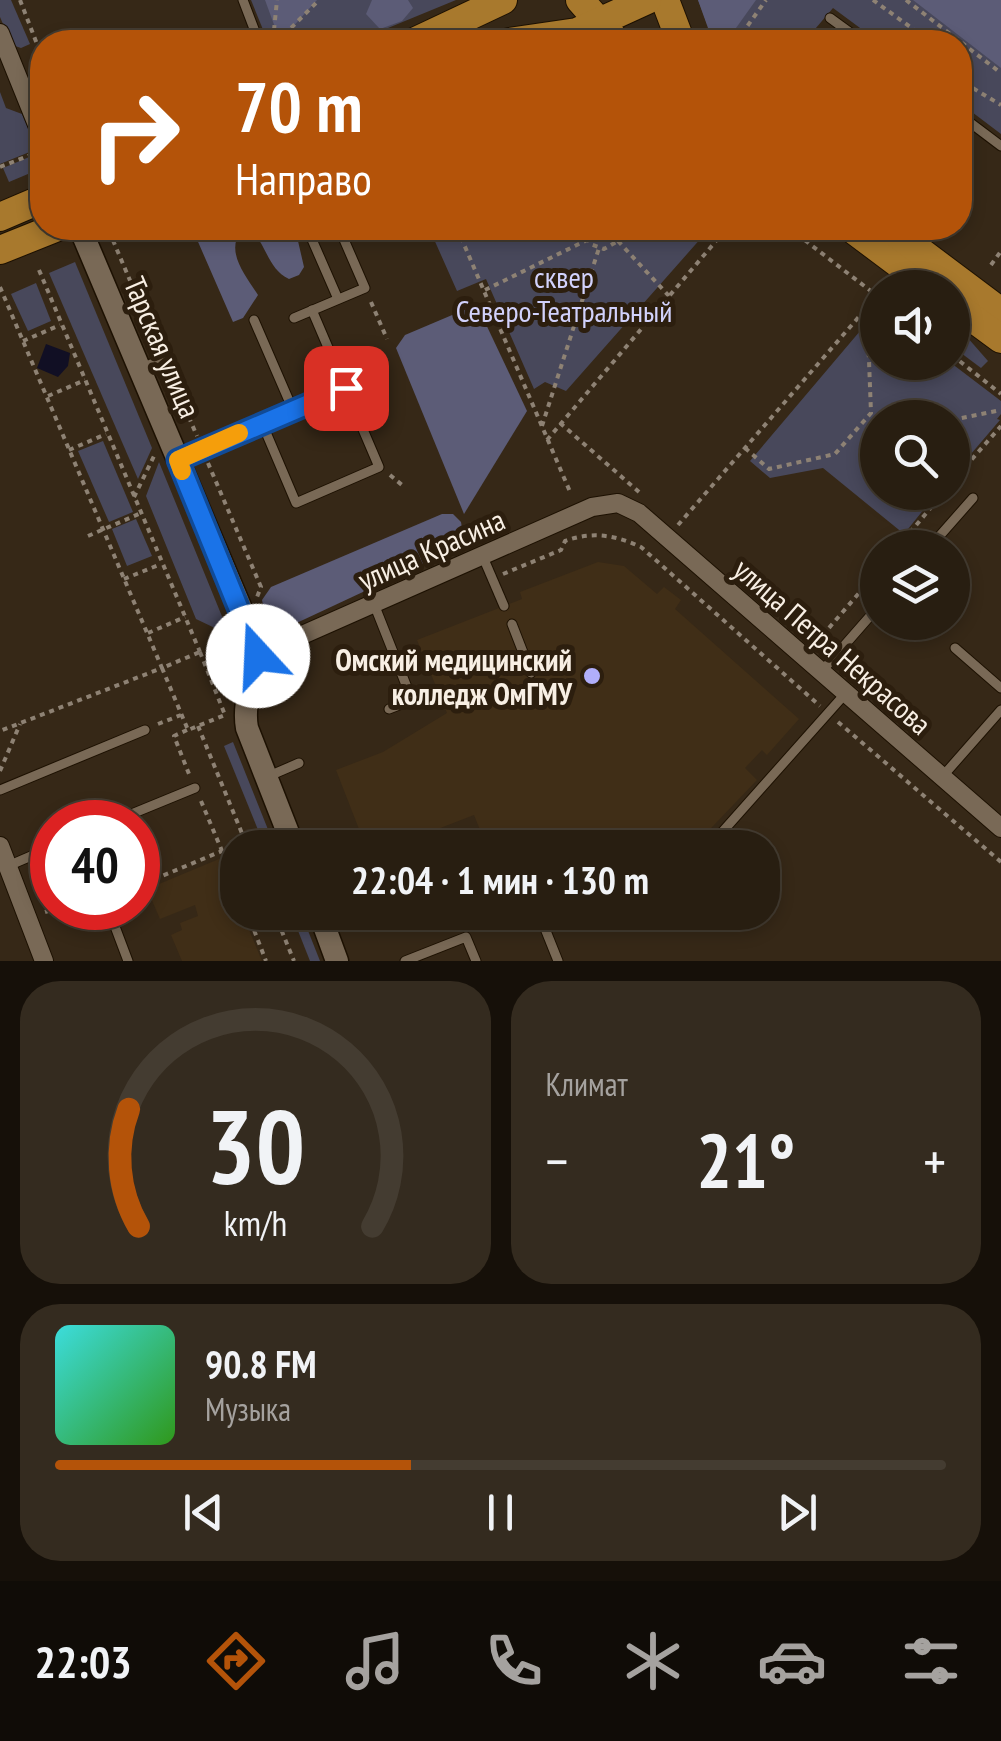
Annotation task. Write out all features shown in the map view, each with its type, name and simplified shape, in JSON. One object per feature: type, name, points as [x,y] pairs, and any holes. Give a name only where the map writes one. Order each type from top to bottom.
[{"type":"main road","points":[[580,0],[605,30]]},
{"type":"main road","points":[[611,30],[646,0]]},
{"type":"main road","points":[[665,0],[676,30]]},
{"type":"main road","points":[[439,30],[501,1]]},
{"type":"main road","points":[[0,217],[30,204]]},
{"type":"main road","points":[[0,250],[30,238]]},
{"type":"main road","points":[[867,240],[907,270]]},
{"type":"main road","points":[[907,240],[997,301]]},
{"type":"main road","points":[[970,316],[1001,339]]},
{"type":"street","points":[[0,33],[30,107]]},
{"type":"street","name":"Тарская улица","points":[[85,240],[178,460],[249,655]]},
{"type":"street","name":"улица Красина","points":[[249,655],[592,507],[608,502],[629,507]]},
{"type":"street","name":"улица Петра Некрасова","points":[[629,507],[1001,828]]},
{"type":"street","points":[[249,655],[244,710],[247,728],[287,830]]},
{"type":"street","points":[[0,846],[6,874],[44,961]]},
{"type":"street","points":[[326,930],[337,961]]},
{"type":"lane","points":[[243,0],[254,30]]},
{"type":"lane","points":[[830,18],[846,30]]},
{"type":"lane","points":[[972,124],[1001,146]]},
{"type":"lane","points":[[312,240],[338,299]]},
{"type":"lane","points":[[294,318],[365,288],[344,240]]},
{"type":"lane","points":[[262,424],[296,503],[379,467],[312,310]]},
{"type":"lane","points":[[254,320],[293,410]]},
{"type":"lane","points":[[140,369],[164,358]]},
{"type":"lane","points":[[178,460],[346,388]]},
{"type":"lane","points":[[945,530],[973,498]]},
{"type":"lane","points":[[483,557],[504,606]]},
{"type":"lane","points":[[374,604],[412,700],[389,710]]},
{"type":"lane","points":[[512,624],[531,673]]},
{"type":"lane","points":[[820,673],[860,627]]},
{"type":"lane","points":[[955,648],[1001,688]]},
{"type":"lane","points":[[724,830],[845,694]]},
{"type":"lane","points":[[942,777],[1001,710]]},
{"type":"lane","points":[[0,790],[146,730]]},
{"type":"lane","points":[[266,776],[298,764]]},
{"type":"lane","points":[[160,802],[195,788]]},
{"type":"lane","points":[[6,874],[30,860]]},
{"type":"lane","points":[[116,930],[128,961]]},
{"type":"lane","points":[[546,930],[558,961]]},
{"type":"lane","points":[[404,961],[466,936],[476,961]]},
{"type":"path","points":[[20,0],[32,30]]},
{"type":"path","points":[[276,30],[277,0]]},
{"type":"path","points":[[288,30],[319,0]]},
{"type":"path","points":[[745,30],[766,0]]},
{"type":"path","points":[[872,0],[914,30]]},
{"type":"path","points":[[906,0],[945,30]]},
{"type":"path","points":[[972,51],[1001,73]]},
{"type":"path","points":[[972,88],[1001,106]]},
{"type":"path","points":[[0,167],[30,155]]},
{"type":"path","points":[[113,240],[261,588]]},
{"type":"path","points":[[462,240],[571,495]]},
{"type":"path","points":[[485,290],[587,240],[599,248],[610,248],[618,241],[670,297]]},
{"type":"path","points":[[547,440],[717,240]]},
{"type":"path","points":[[805,240],[860,283]]},
{"type":"path","points":[[542,426],[599,248]]},
{"type":"path","points":[[991,265],[1001,251]]},
{"type":"path","points":[[39,270],[225,715],[174,736],[220,847]]},
{"type":"path","points":[[0,287],[188,730]]},
{"type":"path","points":[[365,288],[387,339]]},
{"type":"path","points":[[678,526],[860,316]]},
{"type":"path","points":[[23,340],[62,324]]},
{"type":"path","points":[[970,369],[1001,394]]},
{"type":"path","points":[[46,396],[85,380]]},
{"type":"path","points":[[970,416],[1001,410]]},
{"type":"path","points":[[745,448],[769,469],[835,454],[860,425]]},
{"type":"path","points":[[970,461],[1001,426]]},
{"type":"path","points":[[69,450],[108,434]]},
{"type":"path","points":[[134,497],[159,444]]},
{"type":"path","points":[[912,530],[929,510]]},
{"type":"path","points":[[88,536],[141,513]]},
{"type":"path","points":[[492,578],[560,550],[565,542],[575,538],[608,535],[640,547],[1001,862]]},
{"type":"path","points":[[124,579],[162,564]]},
{"type":"path","points":[[815,645],[860,592]]},
{"type":"path","points":[[147,633],[185,618]]},
{"type":"path","points":[[0,731],[200,652]]},
{"type":"path","points":[[207,671],[249,655]]},
{"type":"path","points":[[146,730],[182,715]]},
{"type":"path","points":[[0,770],[20,723]]},
{"type":"path","points":[[198,726],[241,830]]},
{"type":"path","points":[[160,878],[220,853]]},
{"type":"path","points":[[254,930],[266,961]]},
{"type":"path","points":[[281,930],[294,961]]},
{"type":"shaded area","points":[[265,0],[317,0],[290,30],[276,30]]},
{"type":"shaded area","points":[[372,0],[408,0],[413,8],[402,21],[380,29],[366,14]]},
{"type":"shaded area","points":[[698,0],[756,0],[735,30],[709,30]]},
{"type":"shaded area","points":[[913,0],[1001,0],[1001,68],[972,46],[972,30],[952,30]]},
{"type":"shaded area","points":[[197,240],[237,240],[236,255],[258,295],[243,318],[233,322]]},
{"type":"shaded area","points":[[259,240],[298,240],[304,267],[299,275],[289,279],[282,275]]},
{"type":"shaded area","points":[[464,310],[475,310],[483,318],[527,411],[464,514],[396,348],[405,335]]},
{"type":"shaded area","points":[[46,344],[70,353],[68,366],[58,377],[37,368]]},
{"type":"shaded area","points":[[442,514],[453,514],[461,522],[464,540],[457,548],[288,627],[277,627],[267,616],[262,600],[271,587]]},
{"type":"shaded area","name":"Омский медицинский колледж ОмГМУ","points":[[598,562],[624,566],[657,594],[664,587],[681,600],[675,609],[799,719],[767,755],[762,750],[745,768],[757,780],[709,830],[480,830],[474,815],[435,830],[359,830],[336,770],[383,752],[447,713],[417,640],[522,599],[520,592]]},
{"type":"shaded area","points":[[219,859],[220,930],[249,930],[262,961],[182,961],[171,935],[182,930],[180,923],[198,916],[195,905],[160,919],[160,884]]},
{"type":"green space","points":[[0,0],[11,0],[30,44],[21,48],[12,45],[0,17]]},
{"type":"green space","points":[[251,0],[456,0],[383,30],[263,30]]},
{"type":"green space","points":[[698,0],[1001,0],[1001,134],[972,112],[972,30],[863,30],[833,8],[814,30],[709,30]]},
{"type":"green space","points":[[0,92],[6,108],[22,114],[30,133],[30,152],[0,164]]},
{"type":"green space","points":[[30,157],[30,172],[9,182],[3,168]]},
{"type":"green space","name":"сквер Северо-Театральный","points":[[434,240],[699,240],[566,391],[545,382],[534,389],[486,279],[457,291]]},
{"type":"green space","points":[[75,262],[152,448],[138,479],[49,273]]},
{"type":"green space","points":[[36,283],[51,321],[28,331],[11,294]]},
{"type":"green space","points":[[860,331],[860,380],[970,377],[1001,401],[997,419],[1000,420],[970,455],[970,400],[860,400],[860,498],[823,468],[770,478],[750,461]]},
{"type":"green space","points":[[970,340],[988,361],[981,368],[970,360]]},
{"type":"green space","points":[[103,441],[133,512],[109,522],[78,451]]},
{"type":"green space","points":[[159,462],[230,636],[223,638],[219,630],[196,619],[146,496]]},
{"type":"green space","points":[[875,510],[923,510],[907,530],[899,530]]},
{"type":"green space","points":[[136,519],[152,556],[127,566],[112,529]]},
{"type":"green space","points":[[233,742],[268,830],[258,830],[224,746]]},
{"type":"green space","points":[[298,930],[308,930],[320,961],[310,961]]},
{"type":"slow traffic","points":[[182,471],[178,460],[239,433]]},
{"type":"place","name":"Омский медицинский колледж ОмГМУ","points":[[592,676]]},
{"type":"route","points":[[258,656],[178,460],[346,388]]}]
